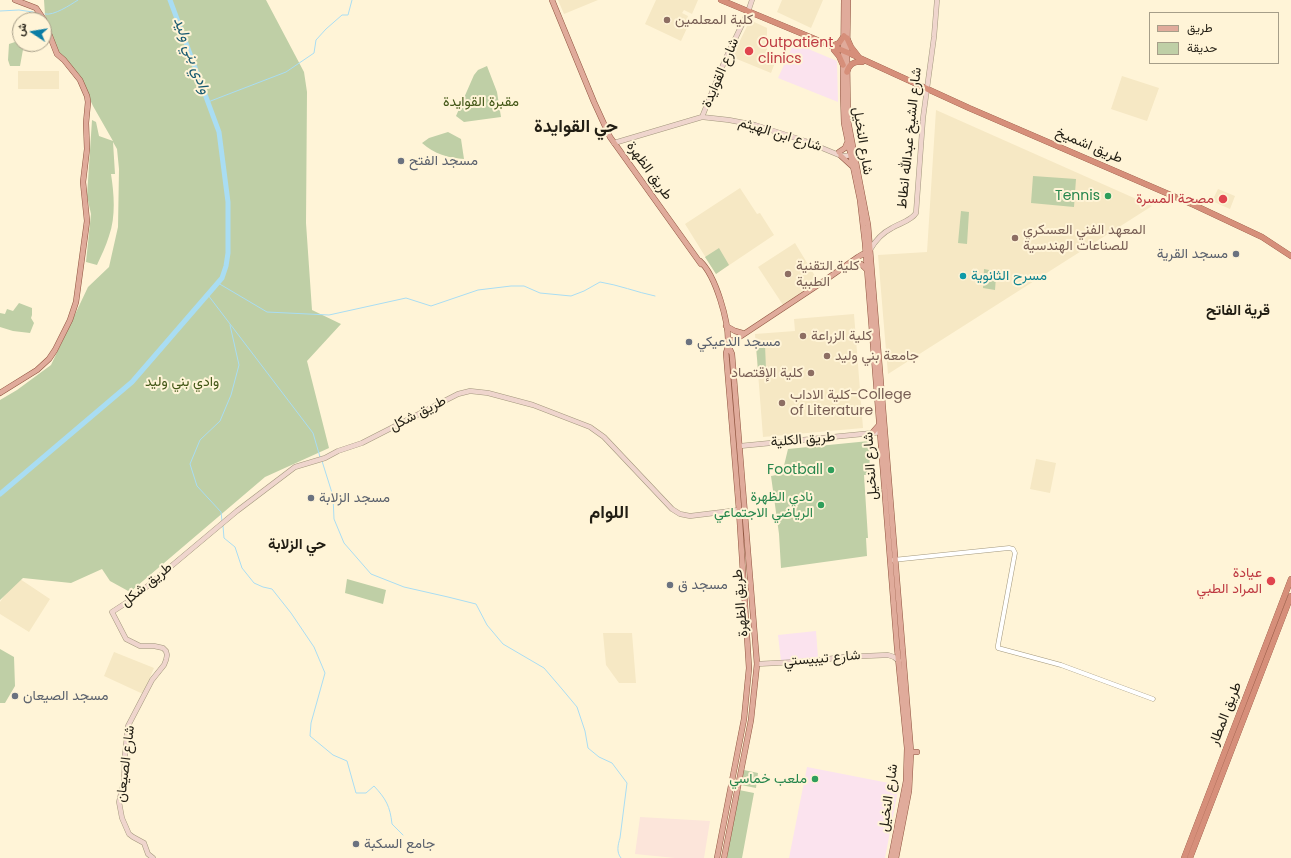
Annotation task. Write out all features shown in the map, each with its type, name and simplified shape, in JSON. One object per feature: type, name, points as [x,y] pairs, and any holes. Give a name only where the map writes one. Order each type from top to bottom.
[{"type":"highway","name":"طريق اشميخ","points":[[721,0],[1237,224],[1262,237],[1291,256]]},
{"type":"highway","points":[[843,65],[839,56],[830,47],[839,43],[846,37],[851,47],[862,60],[852,63],[847,72]]},
{"type":"highway","name":"طريق المطار","points":[[1184,858],[1291,579]]},
{"type":"highway","name":"طريق المطار","points":[[1190,858],[1291,596]]},
{"type":"main road","points":[[14,0],[36,8],[39,12]]},
{"type":"main road","name":"طريق الظهرة","points":[[552,0],[594,102],[614,143],[700,261],[719,298],[726,326],[740,446],[757,664],[751,720],[724,858]]},
{"type":"main road","name":"شارع القوايدة","points":[[614,143],[702,117],[725,60],[748,12],[752,0]]},
{"type":"main road","name":"شارع النخيل","points":[[844,0],[846,37]]},
{"type":"main road","name":"شارع النخيل","points":[[848,0],[843,65],[844,114],[848,142],[866,210],[882,432],[903,679],[911,752],[911,792],[896,858]]},
{"type":"main road","name":"شارع الشيخ عبدالله انطاط","points":[[845,266],[869,254],[883,233],[910,219],[916,212],[923,118],[934,37],[936,0]]},
{"type":"main road","points":[[0,393],[37,370],[49,359],[70,320],[76,302],[87,221],[83,182],[87,149],[86,123],[88,102],[80,80],[64,60],[57,54],[52,41]]},
{"type":"main road","name":"شارع النخيل","points":[[845,53],[848,121],[853,166],[865,243],[869,254],[867,270],[893,560],[897,647],[903,679]]},
{"type":"main road","name":"شارع ابن الهيثم","points":[[702,117],[755,125],[838,153]]},
{"type":"main road","points":[[838,153],[845,148],[848,142]]},
{"type":"main road","points":[[838,153],[852,153]]},
{"type":"main road","points":[[838,153],[853,166]]},
{"type":"main road","points":[[859,256],[864,250],[865,243]]},
{"type":"main road","name":"شارع الشيخ عبدالله انطاط","points":[[729,345],[745,332],[859,256],[869,254]]},
{"type":"main road","points":[[853,263],[861,264],[867,270]]},
{"type":"main road","points":[[726,326],[735,331],[745,332]]},
{"type":"main road","name":"شارع الشيخ عبدالله انطاط","points":[[729,345],[745,332]]},
{"type":"main road","points":[[729,345],[738,338]]},
{"type":"main road","name":"طريق الظهرة","points":[[717,858],[744,719],[749,655],[726,353],[729,345]]},
{"type":"main road","name":"طريق شكل","points":[[112,612],[132,600],[228,518],[294,467],[325,458],[338,451],[362,443],[464,392],[478,391],[515,400],[594,429],[604,437],[672,509],[680,514],[694,516],[739,510]]},
{"type":"main road","points":[[880,424],[873,433],[882,439]]},
{"type":"main road","name":"طريق الكلية","points":[[740,446],[882,432]]},
{"type":"main road","name":"شارع الصيعان","points":[[112,612],[126,639],[140,646],[154,646],[163,648],[167,655],[164,665],[152,680],[143,700],[128,726],[124,781],[119,802],[122,818],[129,834],[144,843],[148,854],[153,858]]},
{"type":"main road","points":[[888,655],[897,647]]},
{"type":"main road","points":[[888,655],[899,661]]},
{"type":"main road","name":"شارع تيبيستي","points":[[757,664],[814,662],[842,657],[888,655]]},
{"type":"main road","name":"شارع النخيل","points":[[891,858],[911,752]]},
{"type":"street","points":[[893,560],[1009,548],[1013,549],[1015,554],[997,646],[998,648],[1056,663],[1153,699]]},
{"type":"shaded area","points":[[558,0],[598,0],[564,14]]},
{"type":"shaded area","name":"كلية المعلمين","points":[[656,0],[698,0],[692,14],[684,10],[682,13],[688,16],[684,26],[687,28],[681,41],[645,24]]},
{"type":"shaded area","points":[[782,0],[823,0],[811,28],[777,12]]},
{"type":"shaded area","points":[[750,20],[767,28],[767,50],[778,55],[771,73],[732,57]]},
{"type":"shaded area","points":[[794,43],[837,61],[838,102],[778,78]]},
{"type":"shaded area","points":[[18,71],[59,71],[59,89],[18,89]]},
{"type":"shaded area","points":[[1122,76],[1159,88],[1147,121],[1111,109]]},
{"type":"shaded area","name":"المعهد الفني العسكري للصناعات الهندسية","points":[[936,110],[1152,206],[888,374],[878,255],[927,252]]},
{"type":"shaded area","points":[[740,188],[757,214],[760,213],[774,235],[716,274],[685,224]]},
{"type":"shaded area","name":"مصحة المسرة","points":[[1218,189],[1235,196],[1230,209],[1212,201]]},
{"type":"shaded area","name":"كلية التقنية الطبية","points":[[795,243],[818,281],[783,305],[758,267]]},
{"type":"shaded area","name":"جامعة بني وليد","points":[[854,314],[863,428],[763,437],[755,334],[795,331],[794,319]]},
{"type":"shaded area","points":[[1036,459],[1056,463],[1050,493],[1030,489]]},
{"type":"shaded area","points":[[17,577],[50,599],[29,632],[0,614],[0,602]]},
{"type":"shaded area","points":[[816,631],[818,657],[781,661],[778,635]]},
{"type":"shaded area","points":[[603,633],[632,633],[636,683],[619,683],[606,665]]},
{"type":"shaded area","points":[[114,652],[154,668],[143,694],[104,676]]},
{"type":"shaded area","points":[[807,767],[899,785],[885,858],[789,858]]},
{"type":"shaded area","points":[[640,817],[710,821],[704,858],[675,858],[635,854]]},
{"type":"green space","name":"وادي بني وليد","points":[[44,0],[266,0],[304,72],[307,92],[306,223],[312,310],[341,324],[307,361],[329,448],[265,477],[130,592],[110,581],[102,569],[71,583],[23,578],[0,600],[0,400],[17,390],[51,365],[88,287],[109,267],[118,227],[119,169],[117,149],[113,142],[115,174],[111,174],[114,205],[113,221],[97,265],[86,262],[91,214],[87,196],[92,120],[96,122],[99,136],[113,141],[84,87],[61,59],[52,34],[52,12],[45,12]]},
{"type":"green space","points":[[12,43],[12,52],[23,52],[20,66],[10,66],[8,60],[9,44]]},
{"type":"green space","name":"مقبرة القوايدة","points":[[487,66],[497,92],[501,117],[464,122],[456,116],[474,75],[478,70]]},
{"type":"green space","points":[[448,132],[461,139],[464,159],[442,155],[422,143],[429,138]]},
{"type":"green space","points":[[1033,176],[1076,179],[1074,207],[1031,203]]},
{"type":"green space","points":[[961,211],[969,212],[967,244],[958,243]]},
{"type":"green space","points":[[719,248],[729,265],[716,274],[705,257]]},
{"type":"green space","points":[[984,269],[989,270],[996,277],[995,290],[983,288]]},
{"type":"green space","points":[[19,303],[32,308],[31,318],[34,323],[30,333],[13,331],[0,327],[0,313],[5,314],[7,309],[13,311]]},
{"type":"green space","points":[[765,345],[766,369],[758,370],[756,346]]},
{"type":"green space","name":"نادي الظهرة الرياضي الاجتماعي","points":[[869,441],[870,475],[864,475],[868,538],[866,538],[867,556],[781,568],[779,534],[771,476],[782,474],[788,449]]},
{"type":"green space","points":[[347,579],[386,590],[383,604],[345,593]]},
{"type":"green space","points":[[0,649],[14,657],[15,686],[5,703],[0,703]]},
{"type":"green space","points":[[744,770],[758,773],[756,788],[741,785]]},
{"type":"green space","points":[[739,790],[754,793],[742,858],[727,858]]},
{"type":"waterway","points":[[52,13],[78,0]]},
{"type":"waterway","name":"وادي بني وليد","points":[[0,494],[132,382],[222,278],[228,253],[228,202],[219,132],[170,0]]},
{"type":"waterway","points":[[208,102],[286,72],[314,53],[316,40],[342,15],[348,15],[352,0]]},
{"type":"waterway","points":[[0,11],[19,10],[33,12]]},
{"type":"waterway","points":[[218,283],[267,312],[329,315],[406,298],[431,306],[478,290],[511,286],[524,286],[540,293],[571,296],[600,282],[655,296]]},
{"type":"waterway","points":[[208,295],[313,433],[320,457]]},
{"type":"waterway","points":[[222,521],[221,512],[197,486],[190,464],[200,440],[220,421],[231,395],[239,365],[230,325]]},
{"type":"waterway","points":[[322,461],[333,496],[334,519],[344,543],[371,574],[404,587],[476,604],[487,625],[503,644],[544,668],[577,707],[585,731],[588,748],[599,757],[612,763],[627,783],[618,848],[618,853],[621,858]]},
{"type":"waterway","points":[[223,526],[224,538],[235,547],[242,568],[254,583],[272,589],[291,613],[314,647],[325,673],[311,723],[310,736],[333,755],[347,761],[356,793],[366,793],[374,786],[387,803],[392,824],[403,835]]},
{"type":"place","name":"كلية المعلمين","points":[[667,20]]},
{"type":"place","name":"Outpatient clinics","points":[[749,51]]},
{"type":"place","name":"مسجد الفتح","points":[[401,161]]},
{"type":"place","name":"Tennis","points":[[1108,196]]},
{"type":"place","name":"مصحة المسرة","points":[[1223,199]]},
{"type":"place","name":"المعهد الفني العسكري للصناعات الهندسية","points":[[1015,238]]},
{"type":"place","name":"مسجد القرية","points":[[1236,254]]},
{"type":"place","name":"كلية التقنية الطبية","points":[[788,274]]},
{"type":"place","name":"مسرح الثانوية","points":[[963,276]]},
{"type":"place","name":"كلية الزراعة","points":[[803,336]]},
{"type":"place","name":"مسجد الدعيكي","points":[[689,342]]},
{"type":"place","name":"جامعة بني وليد","points":[[827,356]]},
{"type":"place","name":"كلية الإقتصاد","points":[[811,373]]},
{"type":"place","name":"كلية الاداب-College of Literature","points":[[782,403]]},
{"type":"place","name":"Football","points":[[831,470]]},
{"type":"place","name":"مسجد الزلابة","points":[[311,498]]},
{"type":"place","name":"نادي الظهرة الرياضي الاجتماعي","points":[[821,505]]},
{"type":"place","name":"عيادة المراد الطبي","points":[[1271,581]]},
{"type":"place","name":"مسجد ق","points":[[670,585]]},
{"type":"place","name":"مسجد الصيعان","points":[[15,696]]},
{"type":"place","name":"ملعب خماسي","points":[[815,779]]},
{"type":"place","name":"جامع السكبة","points":[[356,844]]},
{"type":"district","name":"حي القوايدة","points":[[576,127]]},
{"type":"district","name":"قرية الفاتح","points":[[1238,311]]},
{"type":"district","name":"اللوام","points":[[609,513]]},
{"type":"district","name":"حي الزلابة","points":[[297,545]]}]
